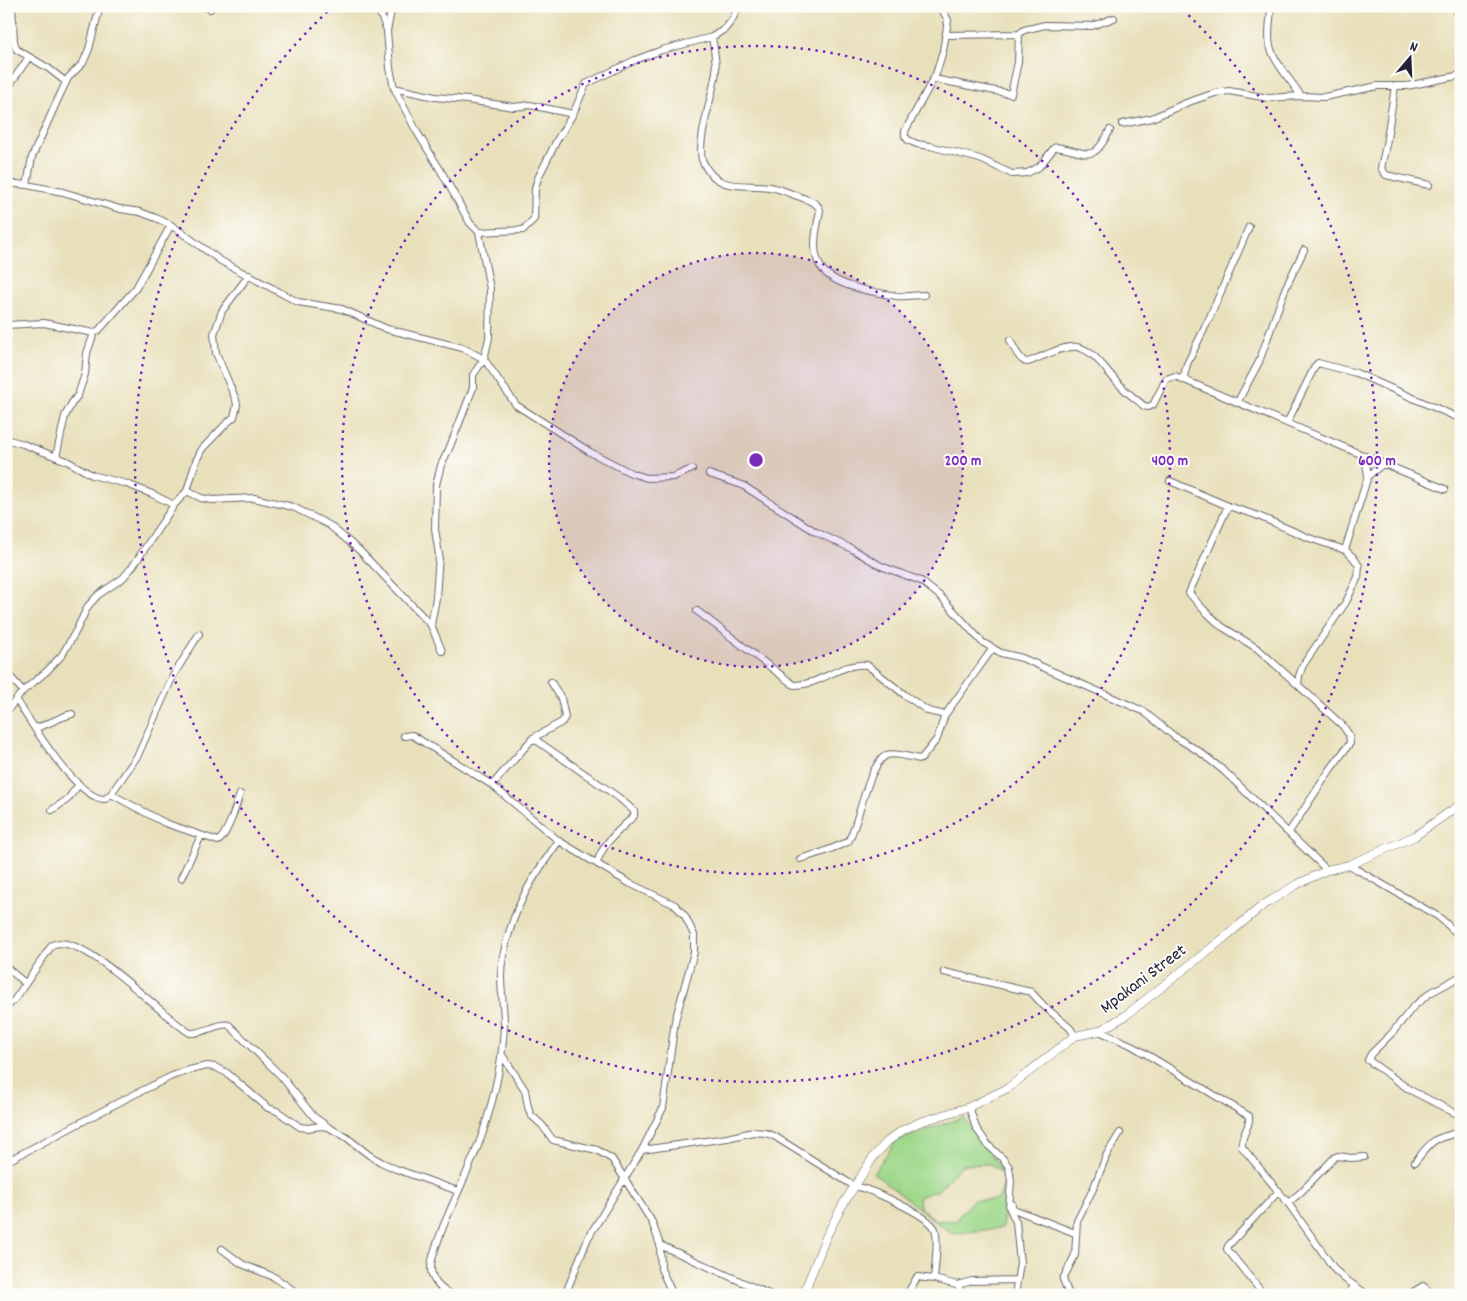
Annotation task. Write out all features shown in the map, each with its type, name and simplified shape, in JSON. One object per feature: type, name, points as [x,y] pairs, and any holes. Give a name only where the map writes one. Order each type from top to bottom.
[{"type":"street","points":[[12,6],[15,45],[18,51],[48,68],[66,82]]},
{"type":"street","points":[[27,185],[32,157],[66,82],[83,64],[89,49],[100,6]]},
{"type":"street","points":[[376,6],[387,31]]},
{"type":"street","points":[[392,6],[387,31],[390,68],[394,88],[417,132],[442,171],[470,223],[479,232],[490,289],[489,338],[484,358],[473,375],[473,388],[441,465],[436,485],[435,529],[438,555],[436,598],[431,625]]},
{"type":"street","points":[[479,232],[523,230],[534,219],[535,188],[538,178],[557,140],[573,114],[586,84],[634,60],[662,50],[712,37],[725,29],[739,6]]},
{"type":"street","points":[[940,6],[948,20],[946,35],[934,80],[905,131],[905,136],[908,140],[917,144],[980,159],[1012,174],[1031,172],[1039,167],[1056,147],[1082,154],[1096,153],[1110,130]]},
{"type":"street","points":[[1271,6],[1270,45],[1275,59],[1301,96]]},
{"type":"street","points":[[1457,6],[1460,44]]},
{"type":"street","points":[[946,35],[1019,34],[1024,30],[1045,25],[1092,26],[1114,18]]},
{"type":"street","points":[[934,80],[1011,94],[1018,62],[1019,34]]},
{"type":"street","points":[[712,37],[716,70],[704,128],[701,155],[709,171],[722,182],[733,186],[763,186],[782,189],[816,204],[820,210],[815,248],[819,264],[830,276],[850,286],[871,292],[899,296],[924,295]]},
{"type":"street","points":[[6,90],[29,58]]},
{"type":"street","points":[[1122,124],[1152,118],[1186,103],[1229,90],[1268,98],[1301,96],[1324,98],[1378,86],[1407,86],[1461,75]]},
{"type":"street","points":[[1395,86],[1391,119],[1381,168],[1382,172],[1386,175],[1429,185]]},
{"type":"street","points":[[394,88],[435,97],[514,107],[530,105],[573,114]]},
{"type":"street","points":[[6,183],[63,192],[120,209],[140,212],[171,225],[221,261],[249,274],[298,302],[342,309],[387,329],[463,348],[484,358],[516,405],[590,452],[631,473],[647,478],[673,477],[692,469]]},
{"type":"street","points":[[56,457],[65,416],[78,395],[85,374],[88,353],[94,333],[99,330],[136,288],[171,225]]},
{"type":"street","points":[[1183,380],[1188,364],[1249,227]]},
{"type":"street","points":[[1237,403],[1259,362],[1284,289],[1304,250]]},
{"type":"street","points":[[6,712],[23,691],[47,671],[62,655],[88,606],[98,595],[125,576],[174,505],[187,491],[202,448],[234,417],[236,400],[216,353],[214,334],[222,311],[249,274]]},
{"type":"street","points":[[6,324],[44,323],[94,333]]},
{"type":"street","points":[[1010,340],[1021,358],[1029,363],[1042,355],[1067,346],[1083,348],[1120,386],[1144,406],[1153,405],[1166,379],[1175,376],[1445,489]]},
{"type":"street","points":[[1287,423],[1318,363],[1356,373],[1461,419]]},
{"type":"street","points":[[6,439],[67,461],[92,475],[127,484],[174,505]]},
{"type":"street","points":[[1345,550],[1368,476],[1365,456]]},
{"type":"street","points":[[1368,476],[1383,464]]},
{"type":"street","points":[[709,474],[742,485],[816,532],[852,549],[881,566],[921,581],[941,597],[982,642],[1001,653],[1022,658],[1057,672],[1142,711],[1224,771],[1327,870]]},
{"type":"street","points":[[1170,482],[1228,506],[1256,515],[1309,538],[1345,550],[1359,566],[1358,577],[1346,602],[1303,665],[1298,676],[1298,685]]},
{"type":"street","points":[[187,491],[201,498],[212,500],[254,498],[293,507],[329,525],[360,550],[431,625],[442,651]]},
{"type":"street","points":[[1228,506],[1189,593],[1221,626],[1258,649],[1343,726],[1349,735],[1350,743],[1288,832]]},
{"type":"street","points":[[696,610],[794,685],[805,685],[845,667],[861,664],[867,665],[904,695],[928,711],[945,715]]},
{"type":"street","points":[[16,699],[48,749],[79,784],[100,799],[105,799],[111,794],[138,755],[173,676],[199,634]]},
{"type":"street","points":[[800,859],[848,842],[856,824],[869,780],[882,758],[893,754],[921,759],[937,739],[945,715],[993,648]]},
{"type":"street","points":[[6,672],[23,691]]},
{"type":"street","points":[[492,785],[533,738],[562,722],[566,717],[561,698],[551,682]]},
{"type":"street","points":[[35,728],[46,725],[62,716],[72,714]]},
{"type":"street","points":[[404,736],[412,735],[492,785],[559,841],[629,883],[674,905],[685,916],[694,935],[694,952],[675,1021],[663,1108],[642,1150],[588,1238],[565,1295]]},
{"type":"street","points":[[533,738],[618,797],[634,811],[634,816],[606,842],[600,852],[597,863]]},
{"type":"street","points":[[52,810],[68,799],[79,784]]},
{"type":"street","points":[[111,794],[166,823],[214,840],[221,839],[240,794]]},
{"type":"street","name":"Mpakani Street","points":[[803,1295],[830,1227],[874,1156],[888,1141],[920,1122],[969,1107],[1008,1088],[1075,1036],[1100,1031],[1132,1010],[1217,944],[1262,906],[1296,885],[1327,870],[1349,865],[1415,836],[1461,804]]},
{"type":"street","points":[[181,878],[201,836]]},
{"type":"street","points":[[452,1295],[438,1286],[431,1273],[431,1265],[440,1236],[482,1133],[502,1055],[504,1023],[500,985],[503,957],[514,918],[524,893],[536,871],[559,841]]},
{"type":"street","points":[[1349,865],[1439,917],[1461,938]]},
{"type":"street","points":[[6,1008],[15,999],[52,945],[56,943],[70,945],[104,962],[190,1033],[205,1032],[225,1024],[229,1025],[281,1076],[314,1117],[346,1136],[369,1155],[381,1162],[458,1191]]},
{"type":"street","points":[[6,966],[25,983]]},
{"type":"street","points":[[944,972],[1030,992],[1070,1028],[1075,1036]]},
{"type":"street","points":[[1461,976],[1430,993],[1413,1007],[1392,1033],[1371,1054],[1368,1060],[1410,1090],[1461,1116]]},
{"type":"street","points":[[1100,1031],[1131,1045],[1249,1116],[1250,1122],[1241,1141],[1242,1147],[1279,1191],[1327,1260],[1344,1279],[1368,1295]]},
{"type":"street","points":[[502,1055],[525,1090],[531,1116],[542,1125],[553,1140],[597,1150],[612,1160],[647,1213],[660,1245],[661,1268],[673,1295]]},
{"type":"street","points":[[6,1162],[172,1076],[207,1066],[221,1068],[268,1108],[277,1111],[300,1127],[328,1127]]},
{"type":"street","points":[[969,1107],[976,1128],[988,1145],[1004,1160],[1008,1168],[1011,1181],[1009,1207],[1016,1222],[1020,1263],[1015,1295]]},
{"type":"street","points":[[642,1150],[719,1140],[760,1132],[782,1140],[854,1186],[883,1197],[932,1224],[936,1238],[934,1279]]},
{"type":"street","points":[[1415,1162],[1436,1138],[1461,1132]]},
{"type":"street","points":[[1069,1295],[1064,1274],[1075,1254],[1075,1233],[1080,1212],[1120,1133]]},
{"type":"street","points":[[1288,1203],[1335,1157],[1364,1157]]},
{"type":"street","points":[[1010,1164],[1015,1180],[1012,1208],[1075,1233]]},
{"type":"street","points":[[1264,1295],[1227,1250],[1228,1246],[1279,1191]]},
{"type":"street","points":[[660,1245],[771,1295]]},
{"type":"street","points":[[222,1249],[242,1264],[274,1277],[300,1295]]},
{"type":"street","points":[[907,1295],[917,1277],[957,1285],[972,1281],[1017,1280]]},
{"type":"street","points":[[957,1285],[960,1295]]},
{"type":"street","points":[[1348,1295],[1354,1286]]},
{"type":"street","points":[[1408,1295],[1423,1286],[1433,1295]]},
{"type":"green space","points":[[963,1117],[1008,1179],[1002,1228],[952,1234],[873,1173],[896,1141]],"holes":[[[989,1164],[999,1170],[1006,1179],[998,1200],[973,1200],[955,1221],[936,1220],[920,1208],[919,1197],[938,1190],[962,1165]]]}]
